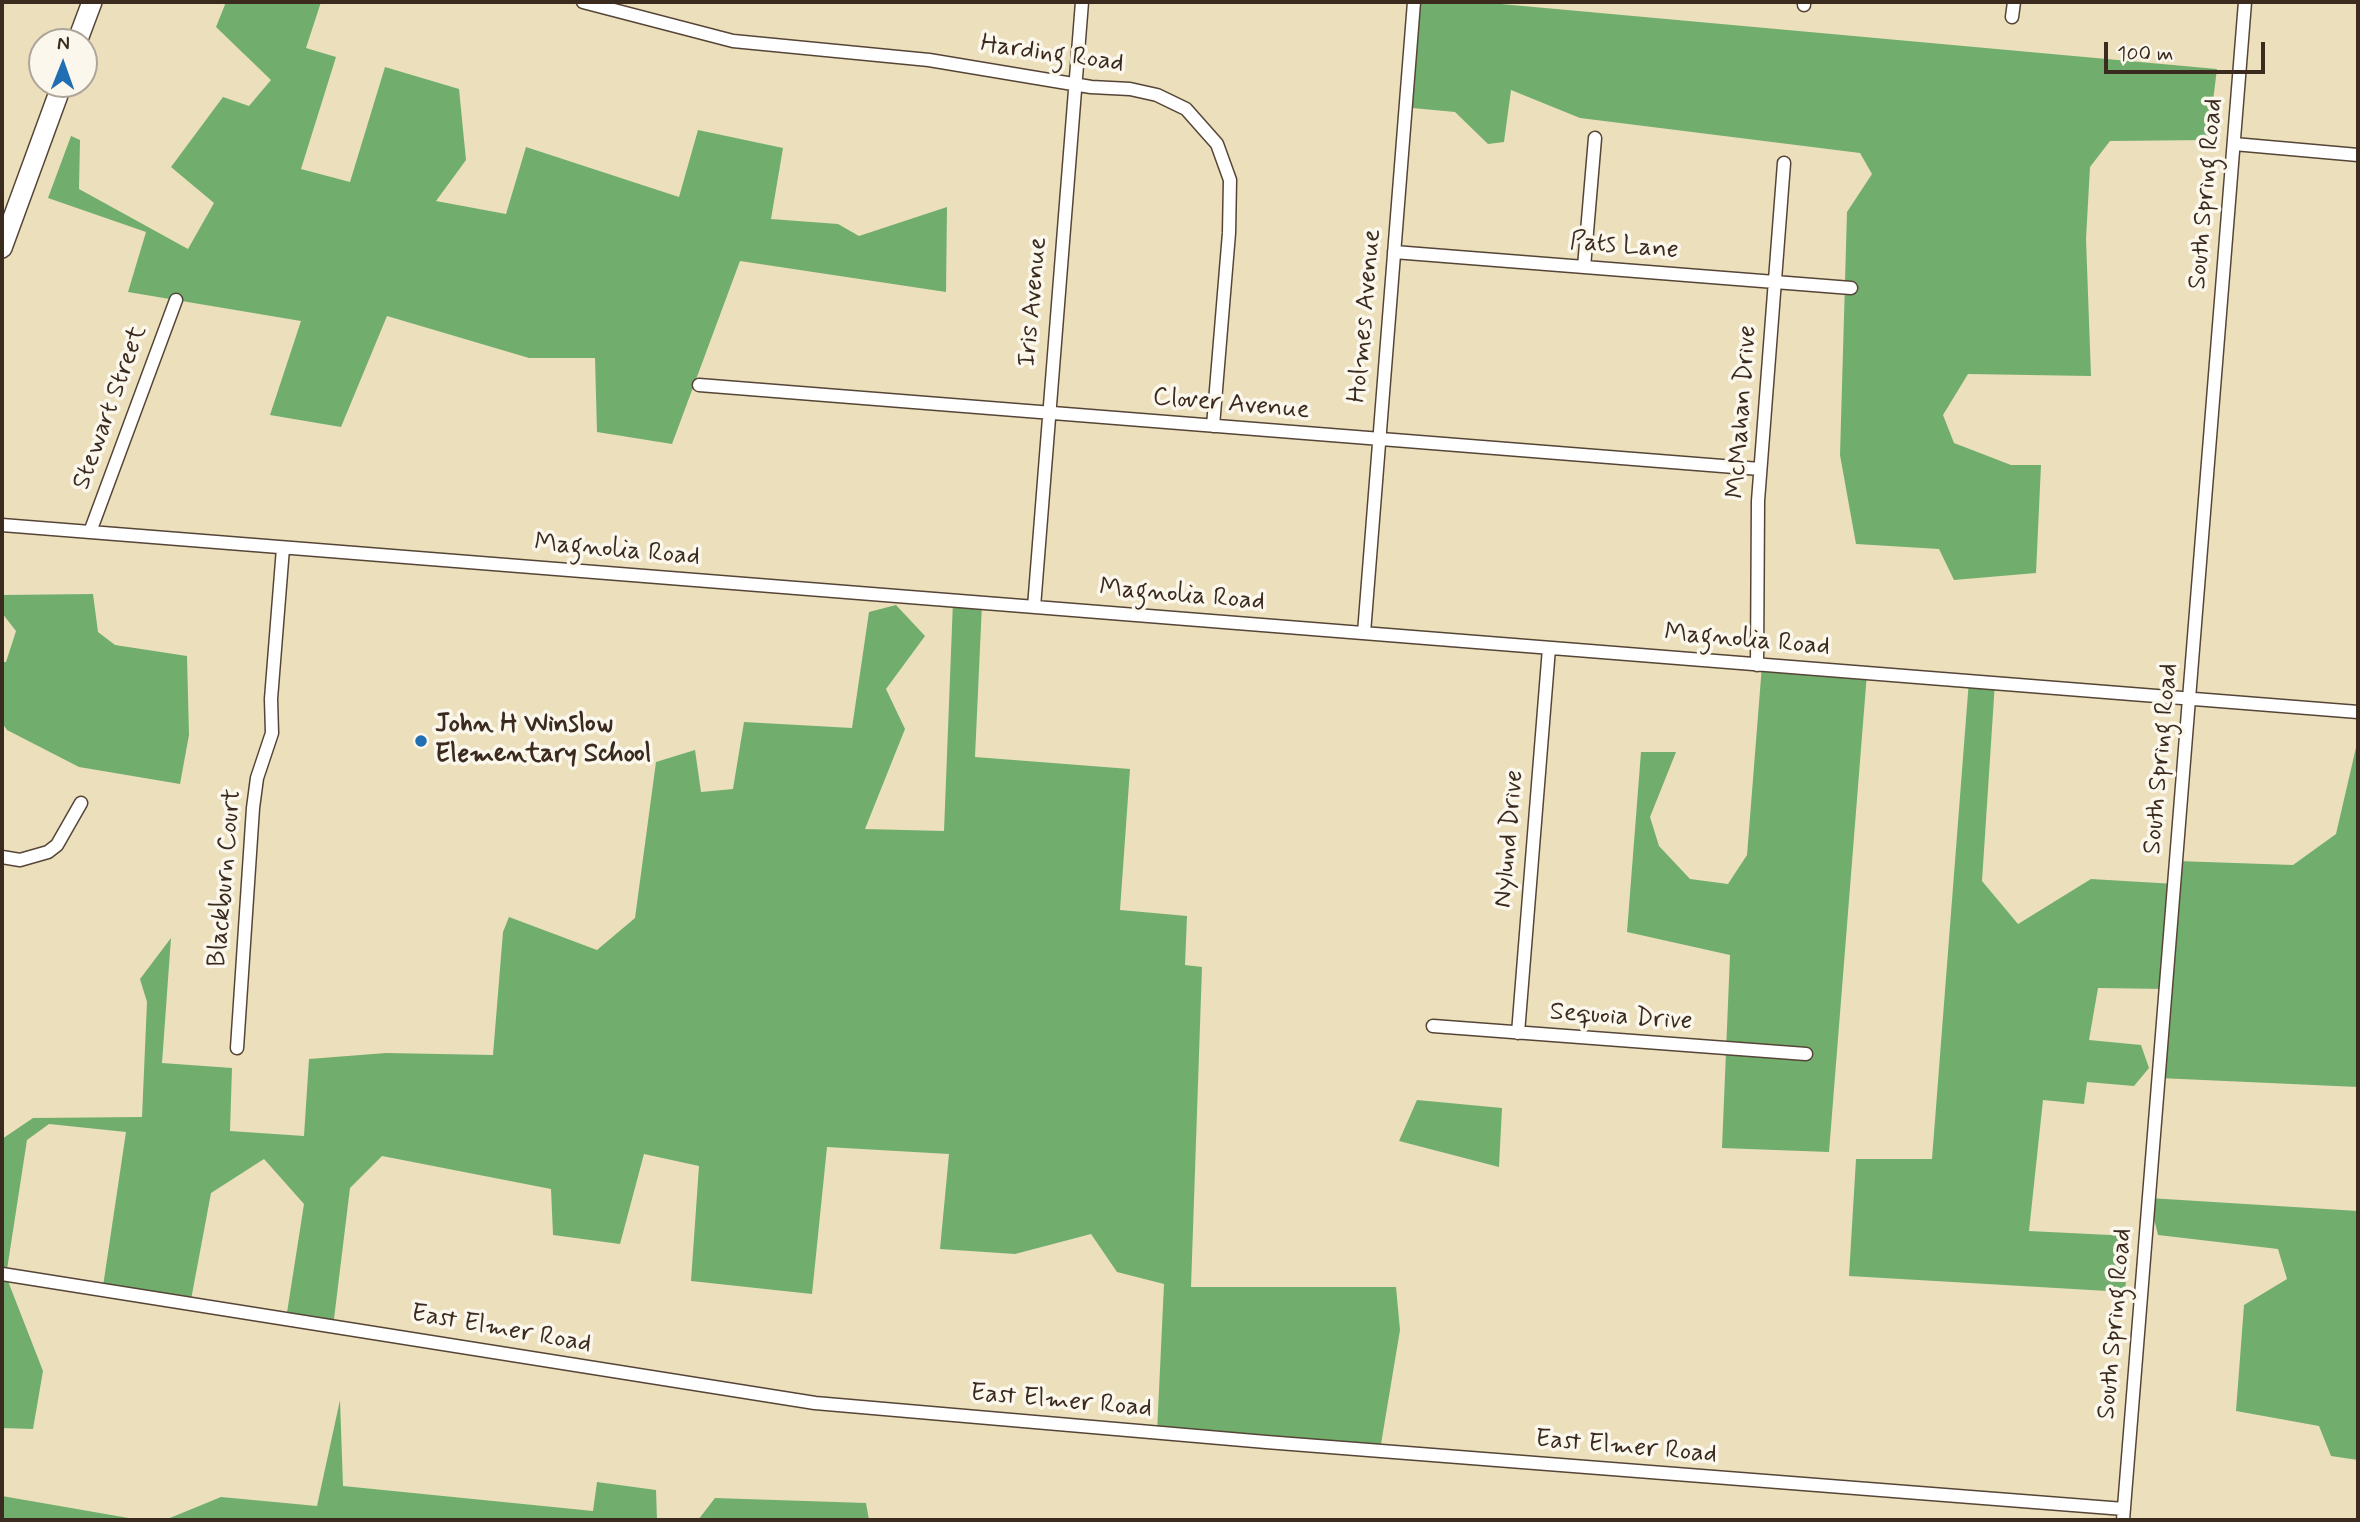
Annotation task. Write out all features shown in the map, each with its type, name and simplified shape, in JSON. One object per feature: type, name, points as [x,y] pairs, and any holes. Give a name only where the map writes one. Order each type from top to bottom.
[{"type":"main road","points":[[82,28],[92,2]]},
{"type":"main road","points":[[2,248],[57,98]]},
{"type":"street","name":"Harding Road","points":[[583,2],[743,43],[929,60],[1075,85],[1130,89],[1175,103],[1202,124],[1217,144],[1227,167],[1229,233],[1213,426]]},
{"type":"street","name":"Iris Avenue","points":[[1034,607],[1082,2]]},
{"type":"street","name":"Holmes Avenue","points":[[1364,633],[1414,2]]},
{"type":"street","points":[[2012,17],[2014,2]]},
{"type":"street","name":"South Spring Road","points":[[2124,1515],[2245,2]]},
{"type":"street","points":[[1584,267],[1595,138]]},
{"type":"street","points":[[2234,144],[2358,155]]},
{"type":"street","name":"McMahan Drive","points":[[1757,664],[1760,469],[1784,163]]},
{"type":"street","name":"Pats Lane","points":[[1394,252],[1851,288]]},
{"type":"street","name":"Stewart Street","points":[[90,532],[176,300]]},
{"type":"street","name":"Clover Avenue","points":[[699,385],[1760,469]]},
{"type":"street","name":"Magnolia Road","points":[[2,526],[2358,712]]},
{"type":"street","name":"Blackburn Court","points":[[237,1048],[253,808],[257,778],[272,733],[271,699],[283,548]]},
{"type":"street","name":"Nylund Drive","points":[[1518,1033],[1549,648]]},
{"type":"street","points":[[2,857],[20,860],[48,852],[57,845],[81,803]]},
{"type":"street","name":"Sequoia Drive","points":[[1433,1026],[1806,1054]]},
{"type":"street","name":"East Elmer Road","points":[[2,1274],[815,1403],[2124,1515]]},
{"type":"green space","points":[[226,2],[321,2],[306,48],[336,57],[301,169],[350,182],[385,67],[459,89],[466,160],[436,201],[506,214],[526,147],[679,197],[698,130],[783,148],[771,219],[838,224],[859,236],[947,207],[946,292],[740,261],[672,444],[597,432],[595,358],[529,358],[387,316],[341,427],[270,415],[301,321],[128,292],[146,232],[48,198],[71,136],[80,140],[79,189],[188,249],[214,203],[171,167],[223,97],[249,106],[271,80],[216,27]]},
{"type":"green space","points":[[1411,2],[1479,2],[2217,69],[2208,140],[2110,141],[2090,167],[2086,239],[2091,376],[1968,374],[1943,415],[1954,443],[2011,465],[2041,465],[2036,573],[1954,580],[1939,549],[1856,544],[1840,455],[1847,212],[1872,174],[1860,153],[1580,118],[1511,90],[1504,142],[1488,144],[1455,112],[1402,107]]},
{"type":"green space","points":[[93,594],[98,632],[115,645],[187,656],[189,735],[180,784],[79,767],[7,730],[2,723],[2,662],[6,662],[16,631],[2,613],[2,595]]},
{"type":"green space","points":[[953,601],[982,604],[975,757],[1130,769],[1120,910],[1187,916],[1185,965],[1202,967],[1191,1287],[1396,1287],[1400,1330],[1380,1450],[1157,1433],[1164,1284],[1117,1272],[1091,1234],[1015,1254],[940,1249],[949,1154],[827,1147],[812,1294],[691,1281],[699,1166],[644,1154],[620,1244],[553,1235],[551,1189],[382,1156],[350,1188],[333,1327],[286,1319],[304,1204],[264,1159],[211,1193],[190,1305],[102,1293],[126,1132],[49,1124],[27,1140],[6,1276],[43,1371],[33,1429],[2,1428],[2,1139],[33,1118],[142,1117],[147,1002],[140,979],[171,938],[162,1063],[232,1068],[230,1131],[304,1136],[309,1059],[386,1053],[493,1055],[503,932],[509,917],[597,950],[635,918],[656,762],[695,750],[701,792],[733,789],[744,722],[852,728],[869,612],[896,605],[925,636],[886,689],[905,729],[865,829],[944,831]]},
{"type":"green space","points":[[1762,665],[1867,673],[1829,1152],[1722,1148],[1730,955],[1627,932],[1641,752],[1676,752],[1650,817],[1659,846],[1690,879],[1728,884],[1747,855]]},
{"type":"green space","points":[[1969,680],[1995,682],[1982,881],[2018,924],[2091,879],[2175,884],[2177,861],[2293,865],[2336,834],[2358,739],[2358,1087],[2159,1078],[2165,989],[2098,988],[2089,1040],[2141,1045],[2149,1068],[2134,1086],[2087,1082],[2084,1104],[2043,1100],[2029,1231],[2130,1236],[2125,1292],[1849,1276],[1856,1159],[1932,1159]]},
{"type":"green space","points":[[1417,1100],[1502,1108],[1499,1167],[1399,1141]]},
{"type":"green space","points":[[2149,1198],[2358,1211],[2358,1460],[2331,1456],[2319,1426],[2236,1411],[2244,1305],[2287,1279],[2278,1249],[2158,1235]]},
{"type":"green space","points":[[340,1400],[343,1486],[593,1511],[597,1482],[656,1490],[657,1520],[165,1520],[221,1497],[317,1506]]},
{"type":"green space","points":[[2,1496],[140,1520],[2,1520]]},
{"type":"green space","points":[[715,1498],[866,1503],[869,1520],[698,1520]]},
{"type":"place","name":"John H Winslow Elementary School","points":[[421,741]]}]
